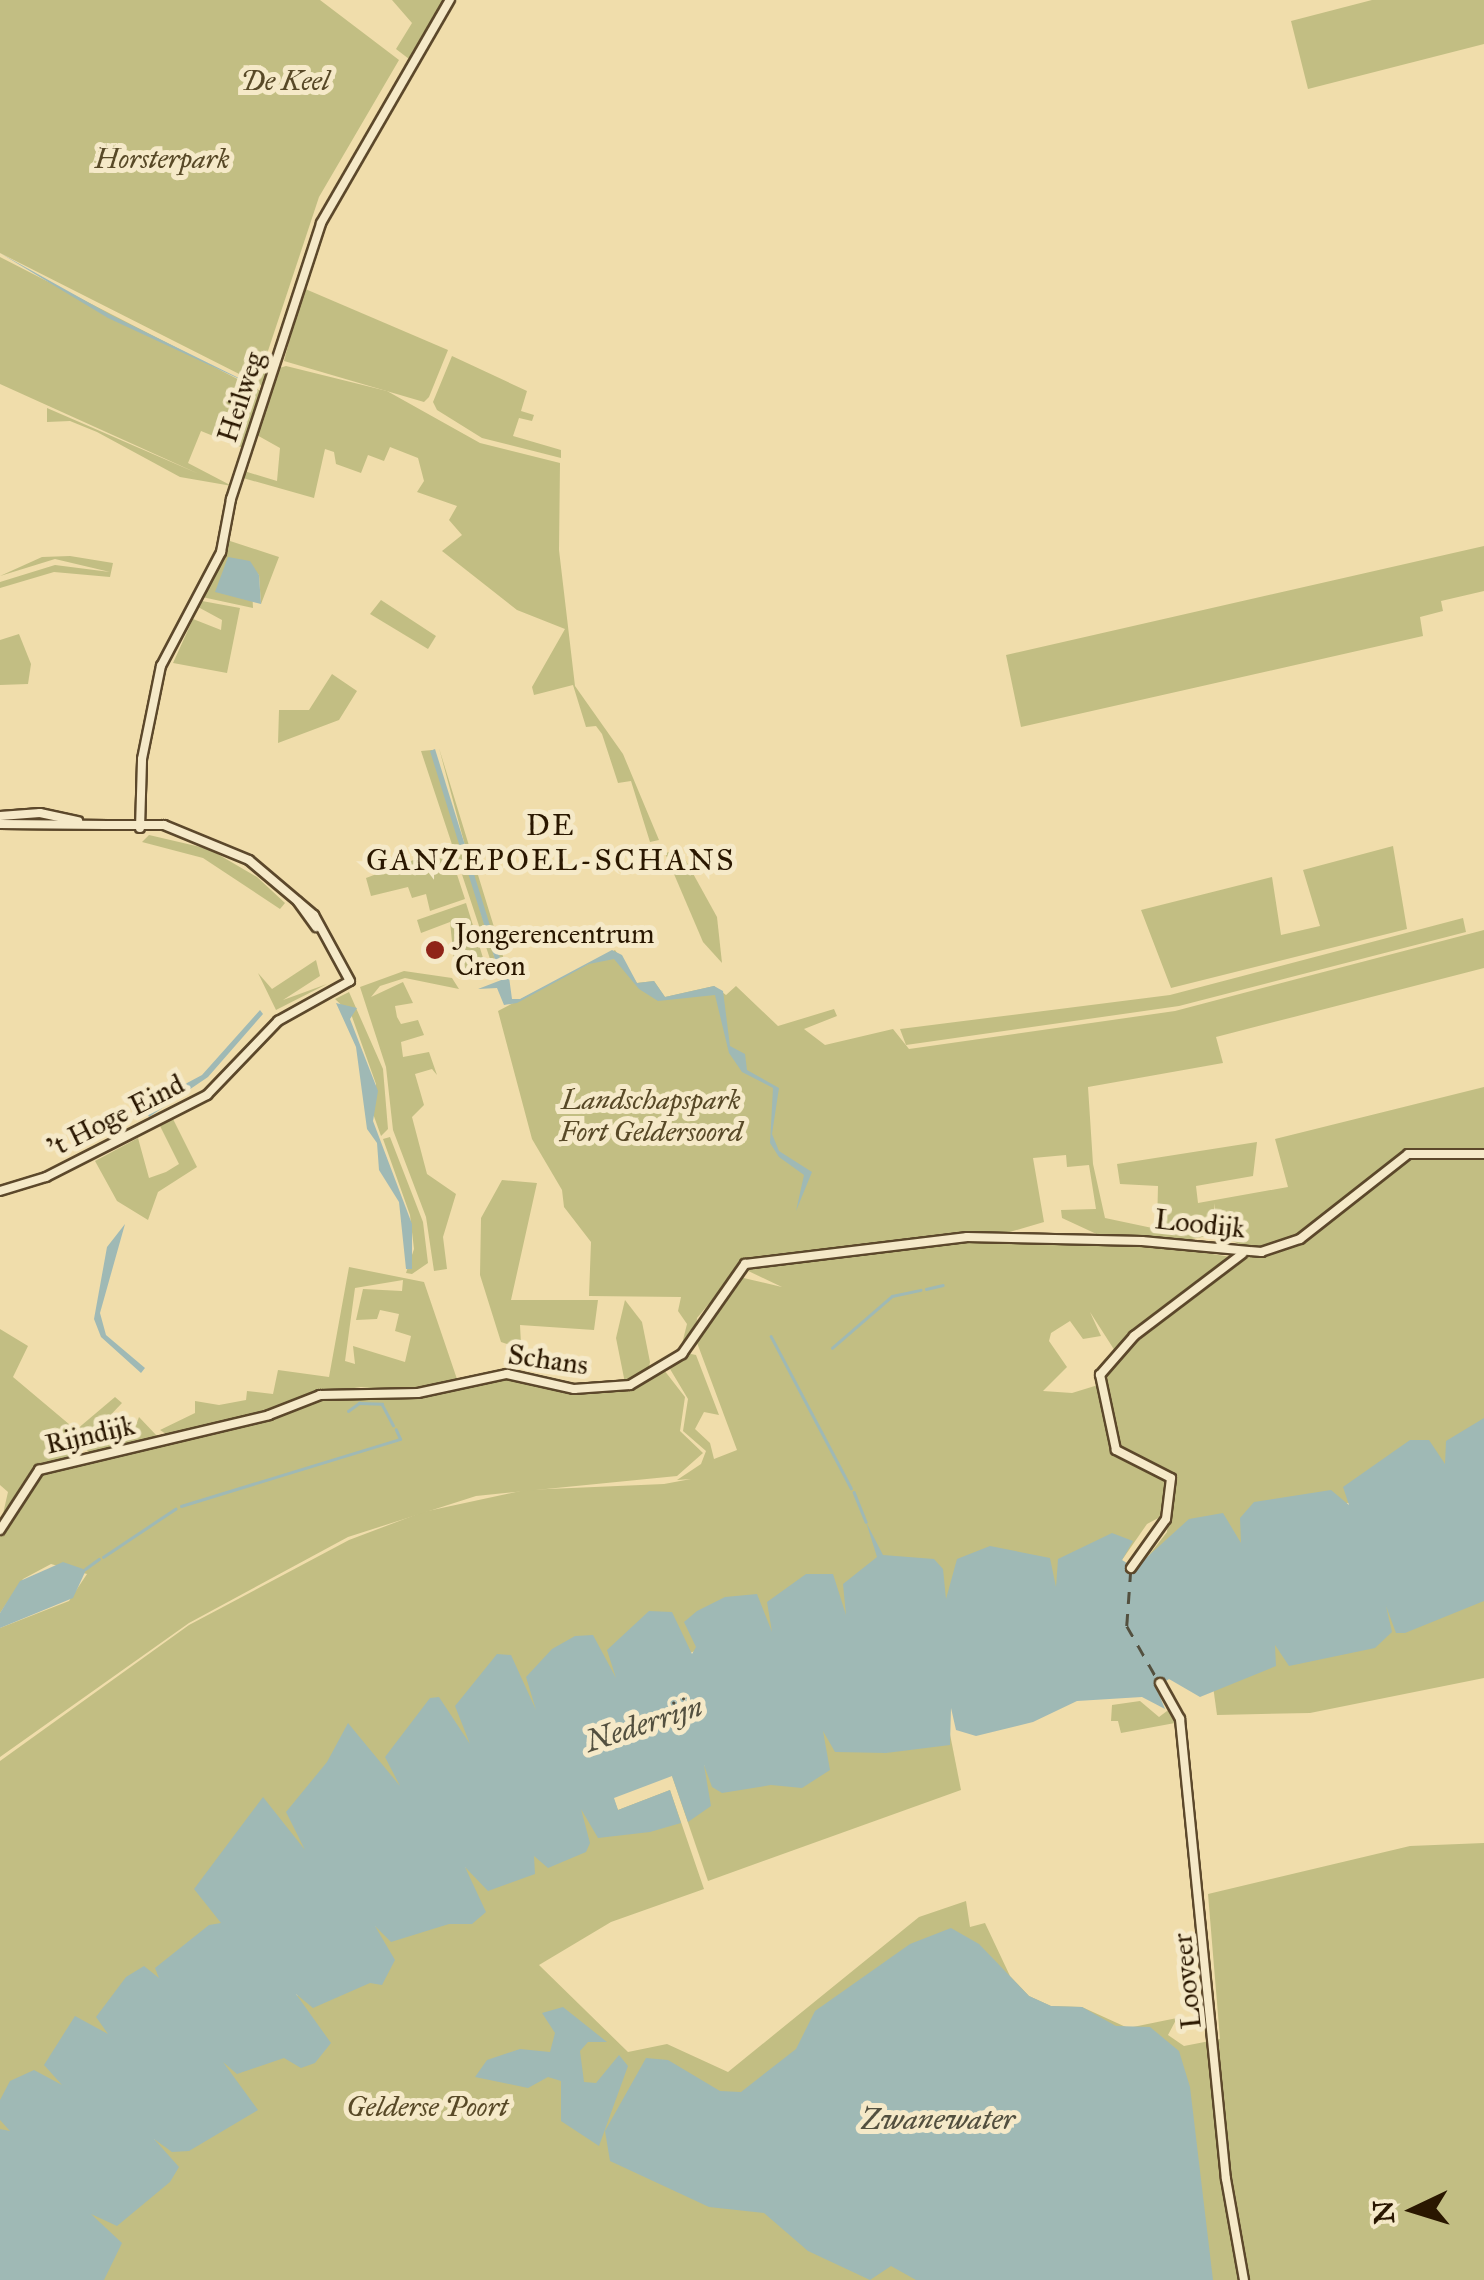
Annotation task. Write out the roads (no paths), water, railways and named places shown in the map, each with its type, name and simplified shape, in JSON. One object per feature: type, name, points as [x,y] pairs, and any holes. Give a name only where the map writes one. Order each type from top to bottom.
[{"type":"street","name":"Heilweg","points":[[140,825],[142,759],[161,666],[221,552],[231,499],[321,222],[450,0]]},
{"type":"street","points":[[0,816],[40,813],[87,824]]},
{"type":"street","points":[[0,824],[140,825]]},
{"type":"street","name":"'t Hoge Eind","points":[[0,1191],[46,1177],[207,1095],[278,1022],[336,991],[348,978],[339,956],[296,898],[240,854],[172,829],[140,825]]},
{"type":"street","name":"Loodijk","points":[[998,1236],[1160,1242],[1242,1254],[1300,1239],[1408,1154],[1484,1154]]},
{"type":"street","name":"Schans","points":[[162,1441],[330,1393],[411,1394],[507,1374],[574,1389],[630,1385],[682,1354],[745,1264],[998,1236]]},
{"type":"street","points":[[1132,1568],[1166,1519],[1170,1478],[1160,1467],[1116,1450],[1099,1382],[1134,1336],[1242,1254]]},
{"type":"street","name":"Rijndijk","points":[[0,1530],[35,1472],[96,1452],[162,1441]]},
{"type":"street","name":"Looveer","points":[[1160,1683],[1179,1714],[1190,1787],[1226,2179],[1244,2280]]},
{"type":"water","points":[[0,253],[111,315],[263,390],[108,318]]},
{"type":"water","points":[[228,557],[250,561],[259,575],[261,604],[215,592]]},
{"type":"water","points":[[435,749],[502,964],[497,966],[430,751]]},
{"type":"water","points":[[612,950],[622,955],[637,983],[654,981],[665,997],[714,986],[723,991],[730,1046],[745,1054],[747,1070],[779,1088],[772,1134],[779,1151],[812,1172],[796,1211],[804,1175],[779,1157],[770,1143],[773,1088],[742,1072],[729,1053],[715,995],[658,1001],[639,989],[614,959],[589,964],[517,1003],[504,1005],[497,988],[478,989],[509,977],[512,999],[520,999]]},
{"type":"water","points":[[336,1003],[357,1008],[350,1019],[378,1091],[373,1121],[412,1224],[412,1269],[406,1269],[399,1202],[379,1170],[377,1143],[367,1129],[356,1047]]},
{"type":"water","points":[[260,1010],[263,1014],[208,1077],[149,1117],[144,1106],[202,1075]]},
{"type":"water","points":[[125,1224],[100,1313],[106,1335],[145,1368],[141,1373],[101,1337],[94,1319],[107,1247]]},
{"type":"water","name":"Nederrijn","points":[[1484,1418],[1484,1601],[1405,1633],[1396,1633],[1386,1606],[1392,1632],[1375,1648],[1289,1666],[1275,1645],[1276,1666],[1200,1697],[1169,1679],[1156,1687],[1165,1709],[1142,1697],[1077,1701],[1033,1722],[976,1736],[956,1730],[951,1708],[950,1745],[886,1753],[835,1752],[823,1731],[830,1770],[802,1788],[771,1785],[722,1793],[712,1787],[704,1765],[711,1806],[688,1822],[672,1776],[614,1798],[618,1810],[670,1790],[681,1823],[650,1832],[598,1838],[581,1809],[590,1843],[586,1852],[548,1868],[534,1856],[535,1874],[488,1891],[465,1867],[486,1912],[472,1924],[449,1924],[391,1942],[375,1926],[395,1960],[382,1985],[370,1983],[313,2008],[296,1994],[331,2043],[315,2063],[301,2068],[284,2058],[237,2074],[223,2062],[258,2110],[189,2151],[172,2152],[154,2139],[179,2167],[170,2182],[117,2226],[91,2214],[122,2243],[104,2280],[0,2280],[0,2129],[10,2131],[0,2120],[0,2100],[10,2081],[34,2070],[62,2085],[44,2065],[75,2016],[108,2034],[96,2017],[126,1977],[144,1966],[159,1978],[155,1968],[209,1925],[221,1923],[194,1889],[263,1797],[305,1850],[286,1812],[327,1762],[348,1723],[400,1786],[385,1757],[430,1698],[439,1697],[470,1744],[455,1706],[497,1654],[511,1655],[536,1710],[526,1677],[552,1649],[575,1636],[593,1635],[616,1678],[607,1650],[649,1611],[672,1612],[692,1654],[696,1647],[684,1622],[697,1611],[725,1597],[757,1594],[772,1632],[767,1602],[806,1574],[833,1574],[846,1615],[843,1584],[877,1557],[866,1522],[883,1555],[934,1559],[943,1569],[946,1599],[957,1559],[990,1546],[1050,1558],[1056,1587],[1058,1559],[1112,1533],[1133,1541],[1122,1560],[1135,1568],[1189,1519],[1223,1513],[1241,1543],[1240,1518],[1254,1502],[1331,1490],[1349,1505],[1343,1487],[1410,1440],[1429,1440],[1445,1464],[1446,1441]]},
{"type":"water","points":[[63,1562],[86,1570],[73,1598],[0,1628],[0,1613],[20,1581]]},
{"type":"water","name":"Zwanewater","points":[[951,1928],[979,1944],[1029,1996],[1051,2006],[1082,2007],[1116,2026],[1150,2027],[1179,2051],[1190,2087],[1213,2280],[916,2280],[891,2266],[870,2280],[808,2251],[764,2213],[709,2207],[610,2161],[605,2131],[646,2058],[668,2060],[720,2091],[741,2092],[796,2049],[815,2011],[910,1944]]},
{"type":"water","points":[[563,2007],[607,2042],[588,2042],[580,2051],[584,2082],[596,2083],[619,2055],[628,2066],[599,2146],[561,2121],[561,2081],[548,2077],[528,2088],[475,2077],[487,2060],[520,2049],[550,2052],[555,2033],[542,2013]]},
{"type":"waterway","points":[[926,1289],[943,1285]]},
{"type":"waterway","points":[[832,1348],[892,1296],[920,1290]]},
{"type":"waterway","points":[[771,1336],[851,1488]]},
{"type":"waterway","points":[[348,1411],[359,1403],[382,1404],[393,1425]]},
{"type":"waterway","points":[[181,1506],[400,1439],[396,1430]]},
{"type":"waterway","points":[[854,1492],[866,1522]]},
{"type":"waterway","points":[[103,1557],[175,1509]]},
{"type":"waterway","points":[[85,1569],[99,1559]]},
{"type":"place","name":"Jongerencentrum Creon","points":[[435,950]]},
{"type":"district","name":"DE GANZEPOEL-SCHANS","points":[[551,842]]},
{"type":"park label","name":"De Keel","points":[[285,81]]},
{"type":"park label","name":"Horsterpark","points":[[162,159]]},
{"type":"park label","name":"Landschapspark Fort Geldersoord","points":[[651,1116]]},
{"type":"park label","name":"Gelderse Poort","points":[[427,2107]]}]
